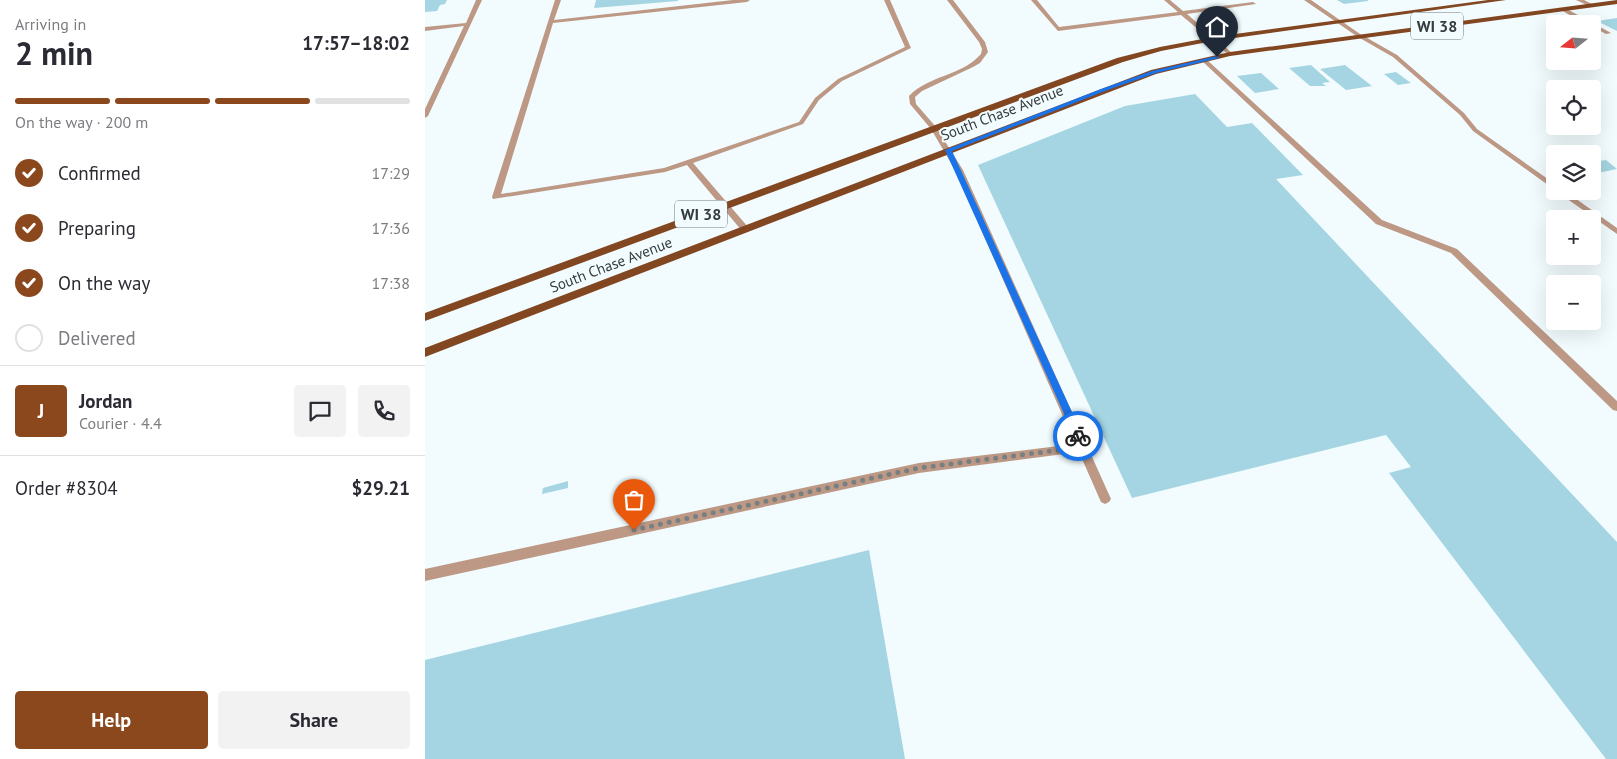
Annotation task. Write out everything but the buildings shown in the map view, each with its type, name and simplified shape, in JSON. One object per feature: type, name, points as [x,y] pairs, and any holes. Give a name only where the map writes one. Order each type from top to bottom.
[{"type":"main road","name":"South Chase Avenue","points":[[425,317],[1120,60],[1160,49],[1213,39],[1503,0]]},
{"type":"main road","name":"South Chase Avenue","points":[[425,353],[1103,90],[1154,72],[1231,54],[1617,2]]},
{"type":"street","points":[[425,116],[479,0]]},
{"type":"street","points":[[558,0],[496,197],[665,170],[801,123],[817,99],[833,84],[853,72],[908,48],[887,0]]},
{"type":"street","points":[[551,22],[747,0]]},
{"type":"street","points":[[949,0],[982,42],[985,49],[983,57],[975,63],[920,88],[912,96],[913,104],[934,128],[948,150],[1105,499]]},
{"type":"street","points":[[1034,0],[1058,29],[1251,2]]},
{"type":"street","points":[[1167,0],[1231,54]]},
{"type":"street","points":[[1307,0],[1360,36],[1395,56],[1461,114],[1475,130],[1546,181]]},
{"type":"street","points":[[1579,0],[1591,5]]},
{"type":"street","points":[[1563,9],[1574,15]]},
{"type":"street","points":[[425,29],[468,24]]},
{"type":"street","points":[[1601,29],[1609,33]]},
{"type":"street","points":[[1204,60],[1379,222],[1454,252],[1617,407]]},
{"type":"street","points":[[689,162],[745,229]]},
{"type":"street","points":[[1573,200],[1617,232]]},
{"type":"street","points":[[425,576],[919,468],[1083,447]]},
{"type":"way so far","points":[[634,530],[919,468],[1083,447],[1078,436]]},
{"type":"route","points":[[1078,436],[959,170],[948,150],[1154,72],[1217,57]]}]
